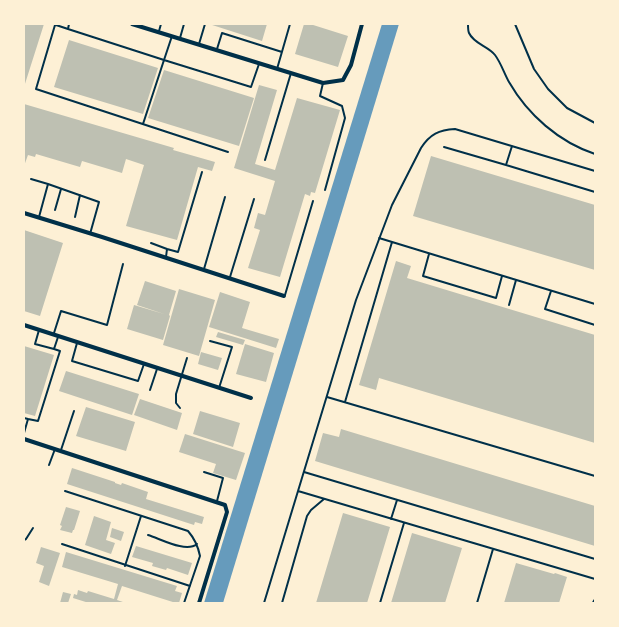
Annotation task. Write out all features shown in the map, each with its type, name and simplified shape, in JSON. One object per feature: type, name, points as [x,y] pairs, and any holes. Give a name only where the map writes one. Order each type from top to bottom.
[{"type":"street","points":[[132,24],[146,26],[179,39],[323,83],[343,80],[350,64],[362,24]]},
{"type":"street","points":[[24,213],[284,296]]},
{"type":"street","points":[[24,325],[251,398]]},
{"type":"street","points":[[24,439],[225,505],[227,512],[199,603]]},
{"type":"lane","points":[[228,152],[36,89],[55,24],[251,88],[259,63]]},
{"type":"lane","points":[[68,29],[69,24]]},
{"type":"lane","points":[[159,32],[161,24]]},
{"type":"lane","points":[[179,39],[184,24]]},
{"type":"lane","points":[[199,45],[204,24]]},
{"type":"lane","points":[[277,69],[290,24]]},
{"type":"lane","points":[[468,24],[469,33],[475,41],[492,52],[516,93],[540,121],[555,134],[572,144],[595,154]]},
{"type":"lane","points":[[515,24],[534,69],[548,89],[567,108],[595,123]]},
{"type":"lane","points":[[216,50],[222,33],[282,52]]},
{"type":"lane","points":[[143,124],[172,36]]},
{"type":"lane","points":[[265,160],[291,73]]},
{"type":"lane","points":[[323,83],[320,96],[342,106],[345,118],[325,190]]},
{"type":"lane","points":[[264,603],[356,300],[392,206],[421,148],[430,137],[440,131],[455,130],[595,171]]},
{"type":"lane","points":[[506,165],[512,146]]},
{"type":"lane","points":[[444,147],[595,192]]},
{"type":"lane","points":[[151,243],[178,252],[202,172]]},
{"type":"lane","points":[[31,179],[99,202],[90,234]]},
{"type":"lane","points":[[38,218],[48,184]]},
{"type":"lane","points":[[55,210],[61,189]]},
{"type":"lane","points":[[75,217],[80,195]]},
{"type":"lane","points":[[204,270],[225,197]]},
{"type":"lane","points":[[229,279],[254,198]]},
{"type":"lane","points":[[284,296],[313,201]]},
{"type":"lane","points":[[379,238],[595,304]]},
{"type":"lane","points":[[345,402],[392,242]]},
{"type":"lane","points":[[166,258],[167,249]]},
{"type":"lane","points":[[429,254],[423,276],[496,298],[502,276]]},
{"type":"lane","points":[[54,350],[62,311],[107,325],[123,264]]},
{"type":"lane","points":[[509,305],[516,280]]},
{"type":"lane","points":[[551,291],[545,309],[595,325]]},
{"type":"lane","points":[[24,418],[38,422],[60,351],[35,344],[39,330]]},
{"type":"lane","points":[[210,341],[232,348],[219,388]]},
{"type":"lane","points":[[77,342],[72,361],[138,381],[144,364]]},
{"type":"lane","points":[[180,408],[176,403],[176,394],[187,358]]},
{"type":"lane","points":[[150,390],[157,368]]},
{"type":"lane","points":[[327,397],[595,476]]},
{"type":"lane","points":[[60,451],[74,410]]},
{"type":"lane","points":[[24,433],[28,419]]},
{"type":"lane","points":[[49,464],[54,449]]},
{"type":"lane","points":[[204,472],[223,478],[216,502]]},
{"type":"lane","points":[[304,472],[595,559]]},
{"type":"lane","points":[[65,491],[188,531],[196,540],[200,556],[184,603]]},
{"type":"lane","points":[[298,491],[595,579]]},
{"type":"lane","points":[[282,603],[307,516],[311,510],[324,498]]},
{"type":"lane","points":[[391,518],[396,500]]},
{"type":"lane","points":[[125,566],[141,516]]},
{"type":"lane","points":[[380,603],[404,522]]},
{"type":"lane","points":[[24,540],[33,528]]},
{"type":"lane","points":[[148,535],[175,546],[194,547],[197,544]]},
{"type":"lane","points":[[62,544],[125,566],[190,586]]},
{"type":"lane","points":[[477,603],[493,549]]},
{"type":"water","points":[[382,24],[399,24],[223,603],[204,603]]},
{"type":"building","points":[[24,24],[44,24],[24,87]]},
{"type":"building","points":[[209,24],[267,24],[262,41]]},
{"type":"building","points":[[304,24],[310,24],[348,36],[338,67],[295,54]]},
{"type":"building","points":[[69,40],[158,68],[143,114],[54,87]]},
{"type":"building","points":[[164,70],[254,98],[239,146],[148,118]]},
{"type":"building","points":[[259,85],[277,90],[255,164],[275,170],[297,98],[340,110],[315,193],[311,192],[310,196],[305,194],[280,277],[248,268],[260,230],[254,228],[258,213],[265,215],[275,181],[234,168]]},
{"type":"building","points":[[24,104],[174,148],[173,150],[215,162],[212,171],[198,167],[177,240],[126,226],[144,165],[126,159],[122,173],[82,161],[80,167],[36,154],[35,157],[28,155],[24,166]]},
{"type":"building","points":[[431,156],[595,205],[595,270],[413,216]]},
{"type":"building","points":[[24,230],[63,243],[40,316],[24,311]]},
{"type":"building","points":[[396,261],[411,266],[407,278],[595,335],[595,443],[379,378],[376,390],[359,385]]},
{"type":"building","points":[[145,281],[176,291],[163,340],[127,329],[134,305],[164,314],[137,305]]},
{"type":"building","points":[[179,289],[215,300],[199,356],[163,345]]},
{"type":"building","points":[[220,292],[250,302],[242,328],[279,339],[276,348],[209,327]]},
{"type":"building","points":[[218,332],[245,340],[243,345],[216,337]]},
{"type":"building","points":[[245,344],[274,353],[266,382],[236,374]]},
{"type":"building","points":[[24,346],[54,355],[35,416],[24,413]]},
{"type":"building","points":[[201,352],[222,358],[218,370],[198,364]]},
{"type":"building","points":[[66,371],[139,394],[132,415],[59,391]]},
{"type":"building","points":[[140,399],[182,413],[177,430],[134,415]]},
{"type":"building","points":[[86,407],[135,422],[126,451],[76,436]]},
{"type":"building","points":[[200,411],[240,423],[233,447],[193,434]]},
{"type":"building","points":[[341,429],[595,506],[595,546],[315,461],[323,433],[339,437]]},
{"type":"building","points":[[185,434],[245,453],[236,480],[213,473],[216,464],[179,452]]},
{"type":"building","points":[[72,468],[121,485],[122,483],[148,492],[146,499],[204,517],[202,524],[195,522],[194,525],[67,484]]},
{"type":"building","points":[[66,507],[80,511],[72,533],[60,530],[62,526],[60,525]]},
{"type":"building","points":[[343,513],[390,527],[367,603],[316,603]]},
{"type":"building","points":[[94,516],[111,522],[106,540],[115,543],[111,554],[85,545]]},
{"type":"building","points":[[112,528],[124,532],[121,541],[110,537]]},
{"type":"building","points":[[412,533],[462,548],[445,603],[391,603]]},
{"type":"building","points":[[136,546],[192,563],[188,575],[167,568],[166,570],[152,566],[153,563],[132,557]]},
{"type":"building","points":[[41,547],[60,553],[49,586],[39,582],[44,566],[36,563]]},
{"type":"building","points":[[66,552],[177,586],[175,591],[182,593],[179,603],[122,586],[117,600],[126,603],[89,603],[73,598],[74,594],[77,595],[78,590],[87,593],[88,591],[114,599],[118,584],[62,567]]},
{"type":"building","points":[[516,563],[567,577],[559,603],[504,603]]},
{"type":"building","points":[[63,592],[71,594],[68,603],[60,603]]}]
